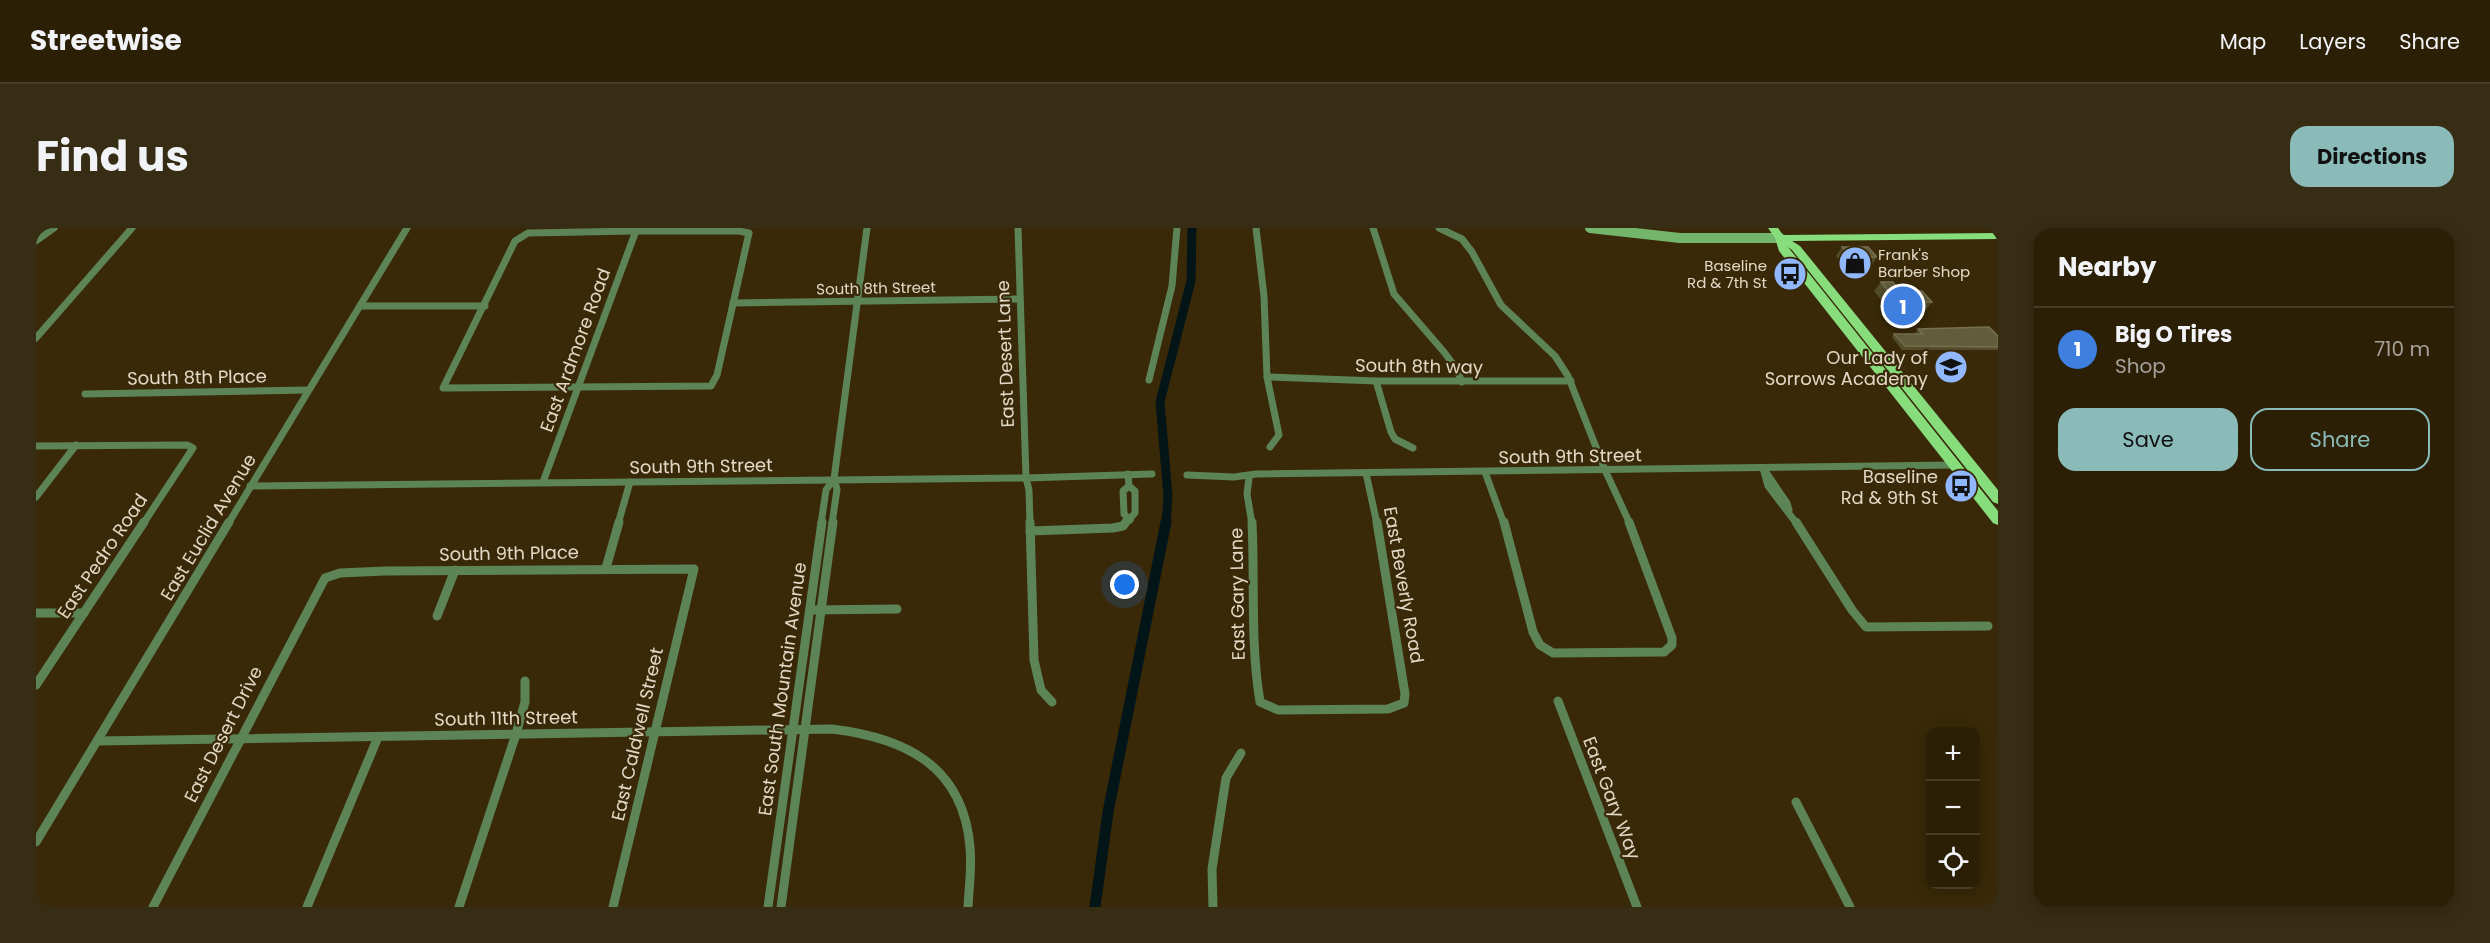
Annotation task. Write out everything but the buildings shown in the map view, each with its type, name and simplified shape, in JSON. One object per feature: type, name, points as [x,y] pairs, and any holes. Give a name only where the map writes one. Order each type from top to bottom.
[{"type":"main road","points":[[1590,228],[1680,238],[1998,236]]},
{"type":"main road","points":[[1773,228],[1780,238],[1783,249],[1998,520]]},
{"type":"main road","points":[[1780,238],[1796,248],[1998,499]]},
{"type":"main road","points":[[1859,345],[1874,344]]},
{"type":"main road","points":[[1954,465],[1971,465]]},
{"type":"street","points":[[36,242],[54,228]]},
{"type":"street","points":[[36,338],[132,228]]},
{"type":"street","name":"East Euclid Avenue","points":[[36,842],[407,228]]},
{"type":"street","name":"East South Mountain Avenue","points":[[781,907],[822,609],[837,489],[834,479],[867,228]]},
{"type":"street","name":"East Desert Lane","points":[[1018,228],[1034,660],[1041,690],[1052,702]]},
{"type":"street","points":[[1149,380],[1178,260],[1177,228]]},
{"type":"street","points":[[1256,228],[1264,296],[1267,377],[1279,435],[1270,447]]},
{"type":"street","points":[[1372,228],[1394,294],[1444,352],[1456,368],[1462,382]]},
{"type":"street","points":[[1438,228],[1462,239],[1472,252],[1501,305],[1555,356],[1570,381],[1597,452],[1631,527],[1672,638],[1672,645],[1664,652],[1553,653],[1543,649],[1537,643],[1533,632],[1503,520],[1485,472]]},
{"type":"street","points":[[636,230],[750,233],[717,375],[711,386],[443,388],[515,241],[520,236],[528,233],[636,230]]},
{"type":"street","name":"East Ardmore Road","points":[[543,482],[580,387],[636,230]]},
{"type":"street","name":"South 8th Street","points":[[733,303],[1019,299]]},
{"type":"street","points":[[360,306],[485,306]]},
{"type":"street","name":"South 8th way","points":[[1267,377],[1376,381],[1570,381]]},
{"type":"street","points":[[1376,381],[1391,432],[1395,439],[1413,448]]},
{"type":"street","name":"South 8th Place","points":[[85,394],[309,390]]},
{"type":"street","points":[[36,446],[76,445]]},
{"type":"street","points":[[36,497],[76,445]]},
{"type":"street","name":"East Pedro Road","points":[[36,685],[193,452],[190,446],[76,445]]},
{"type":"street","name":"South 9th Street","points":[[1187,475],[1218,474],[1249,478],[1256,474],[1954,465]]},
{"type":"street","points":[[1763,468],[1763,476],[1779,502],[1789,512],[1852,610],[1866,627],[1988,626]]},
{"type":"street","name":"East Beverly Road","points":[[1268,706],[1278,710],[1388,709],[1398,708],[1404,703],[1404,683],[1382,548],[1366,473]]},
{"type":"street","points":[[1030,531],[1122,526],[1135,513],[1135,491],[1129,486],[1128,474]]},
{"type":"street","name":"South 9th Street","points":[[250,486],[1026,478],[1152,474]]},
{"type":"street","name":"East Gary Lane","points":[[1249,478],[1248,490],[1253,536],[1254,660],[1260,702],[1268,706]]},
{"type":"street","name":"East South Mountain Avenue","points":[[768,907],[826,490],[834,479]]},
{"type":"street","points":[[606,568],[630,482]]},
{"type":"street","points":[[1129,486],[1123,491],[1124,514],[1130,520]]},
{"type":"street","points":[[1124,503],[1135,502]]},
{"type":"street","name":"South 9th Place","points":[[325,578],[340,573],[454,570],[694,569]]},
{"type":"street","name":"East Caldwell Street","points":[[613,907],[694,569]]},
{"type":"street","points":[[437,616],[454,570]]},
{"type":"street","name":"East Desert Drive","points":[[153,907],[239,738],[325,578]]},
{"type":"street","points":[[810,610],[897,609]]},
{"type":"street","points":[[36,614],[84,613]]},
{"type":"street","points":[[459,907],[516,734],[525,702],[525,681]]},
{"type":"street","name":"East Gary Way","points":[[1558,701],[1637,907]]},
{"type":"street","name":"South 11th Street","points":[[98,741],[861,731],[889,738],[912,749],[932,764],[948,783],[963,813],[970,847],[968,907]]},
{"type":"street","points":[[307,907],[378,736]]},
{"type":"street","points":[[1213,907],[1212,869],[1226,778],[1241,753]]},
{"type":"street","points":[[1796,802],[1850,907]]},
{"type":"waterway","points":[[1166,524],[1168,496],[1160,402],[1191,281],[1192,228]]},
{"type":"waterway","points":[[1095,907],[1108,812],[1166,522]]},
{"type":"place","name":"Frank's Barber Shop","points":[[1855,263]]},
{"type":"place","name":"Baseline Rd & 7th St","points":[[1790,274]]},
{"type":"place","name":"Big O Tires","points":[[1903,306]]},
{"type":"place","name":"Our Lady of Sorrows Academy","points":[[1951,367]]},
{"type":"place","name":"Baseline Rd & 9th St","points":[[1961,486]]}]
